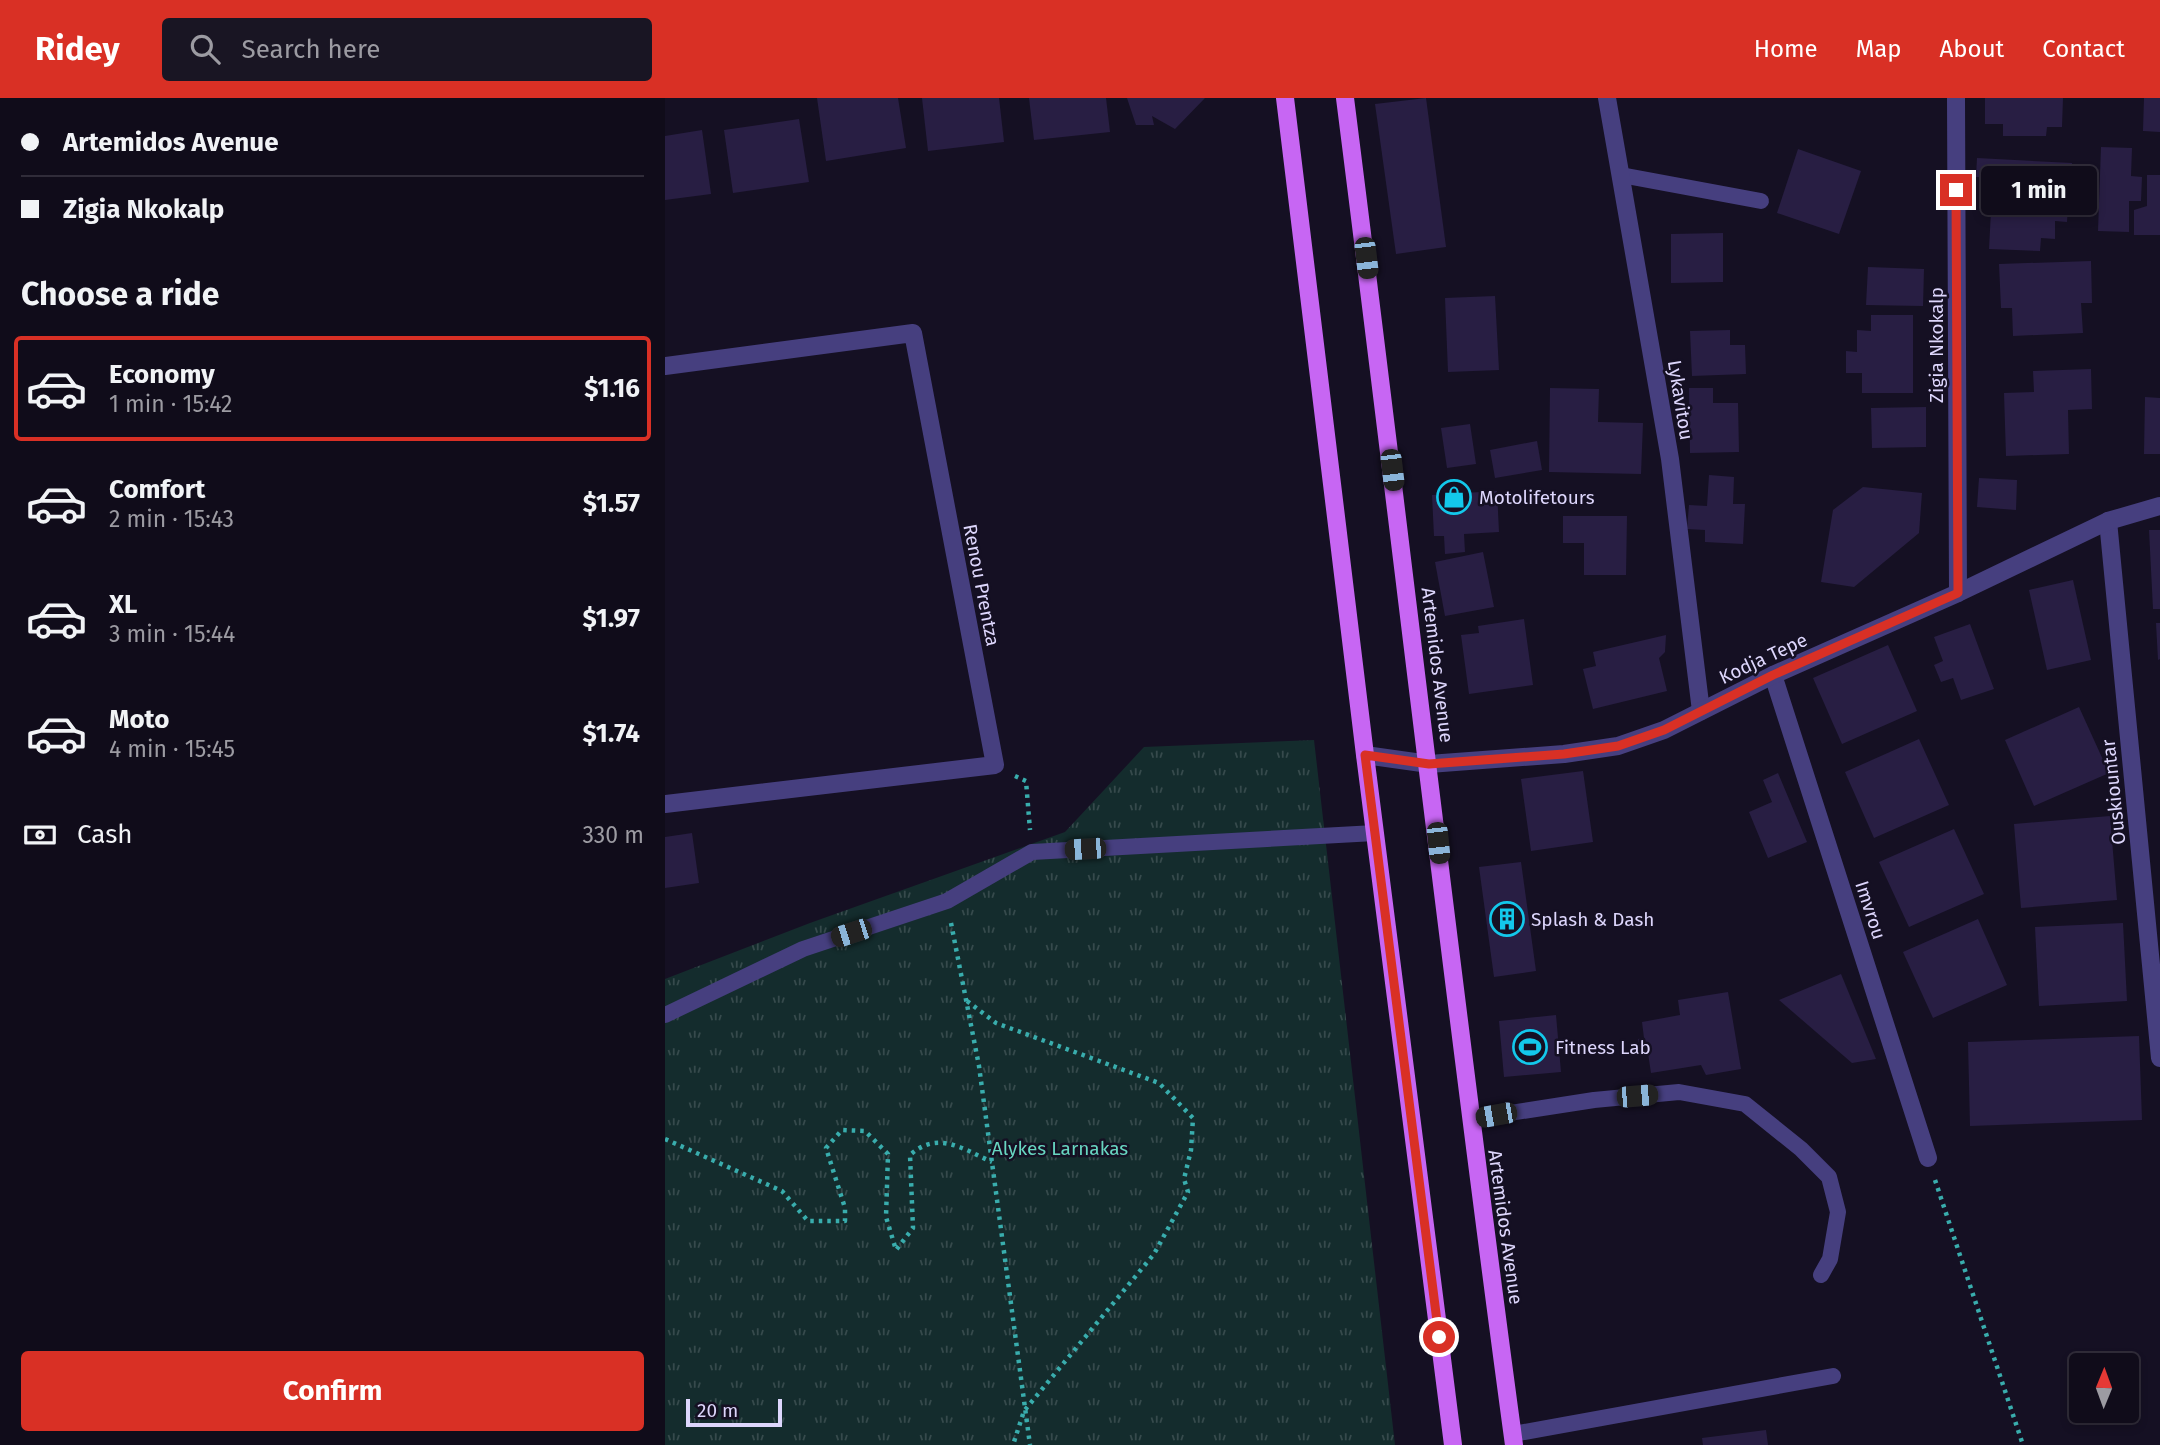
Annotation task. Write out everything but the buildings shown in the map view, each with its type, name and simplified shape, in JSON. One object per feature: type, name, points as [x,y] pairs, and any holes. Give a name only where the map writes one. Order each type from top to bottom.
[{"type":"main road","points":[[1285,98],[1453,1445]]},
{"type":"main road","name":"Artemidos Avenue","points":[[1345,98],[1513,1440]]},
{"type":"street","name":"Lykavitou","points":[[1607,98],[1670,459],[1701,711]]},
{"type":"street","name":"Zigia Nkokalp","points":[[1956,98],[1958,593]]},
{"type":"street","name":"Renou Prentza","points":[[665,366],[913,332],[995,765]]},
{"type":"street","name":"Kodja Tepe","points":[[1365,755],[1429,764],[1564,754],[1618,746],[1664,730],[1773,675],[1958,593],[2108,522],[2160,506]]},
{"type":"street","name":"Ouskiountar","points":[[2108,522],[2160,1058]]},
{"type":"street","name":"Imvrou","points":[[1773,675],[1928,1158]]},
{"type":"street","points":[[665,804],[995,765]]},
{"type":"lane","points":[[1621,175],[1761,201]]},
{"type":"lane","points":[[665,1015],[803,949],[947,901],[1032,852],[1375,834]]},
{"type":"lane","points":[[1471,1119],[1594,1100],[1679,1092],[1745,1104],[1801,1149],[1829,1177],[1838,1212],[1830,1259],[1822,1275]]},
{"type":"lane","points":[[1513,1440],[1833,1376]]},
{"type":"path","points":[[995,765],[1025,781],[1032,852]]},
{"type":"path","points":[[947,901],[979,1066],[1030,1445]]},
{"type":"path","points":[[967,1001],[996,1023],[1159,1083],[1193,1118],[1191,1150],[1184,1179],[1188,1192],[1178,1214],[1154,1254],[1024,1411],[1013,1445]]},
{"type":"path","points":[[665,1139],[782,1191],[809,1221],[845,1221],[845,1208],[825,1148],[842,1130],[865,1131],[888,1154],[886,1217],[896,1250],[913,1228],[910,1154],[921,1144],[946,1141],[992,1162]]},
{"type":"path","points":[[1928,1158],[2023,1445]]},
{"type":"green space","name":"Alykes Larnakas","points":[[1314,740],[1395,1445],[665,1445],[665,979],[810,923],[1065,832],[1144,747]]},
{"type":"place","name":"Motolifetours","points":[[1454,497]]},
{"type":"place","name":"Splash & Dash","points":[[1507,919]]},
{"type":"place","name":"Fitness Lab","points":[[1530,1047]]},
{"type":"route","points":[[1439,1337],[1365,755],[1429,764],[1564,754],[1618,746],[1664,730],[1773,675],[1958,593],[1956,190]]}]
